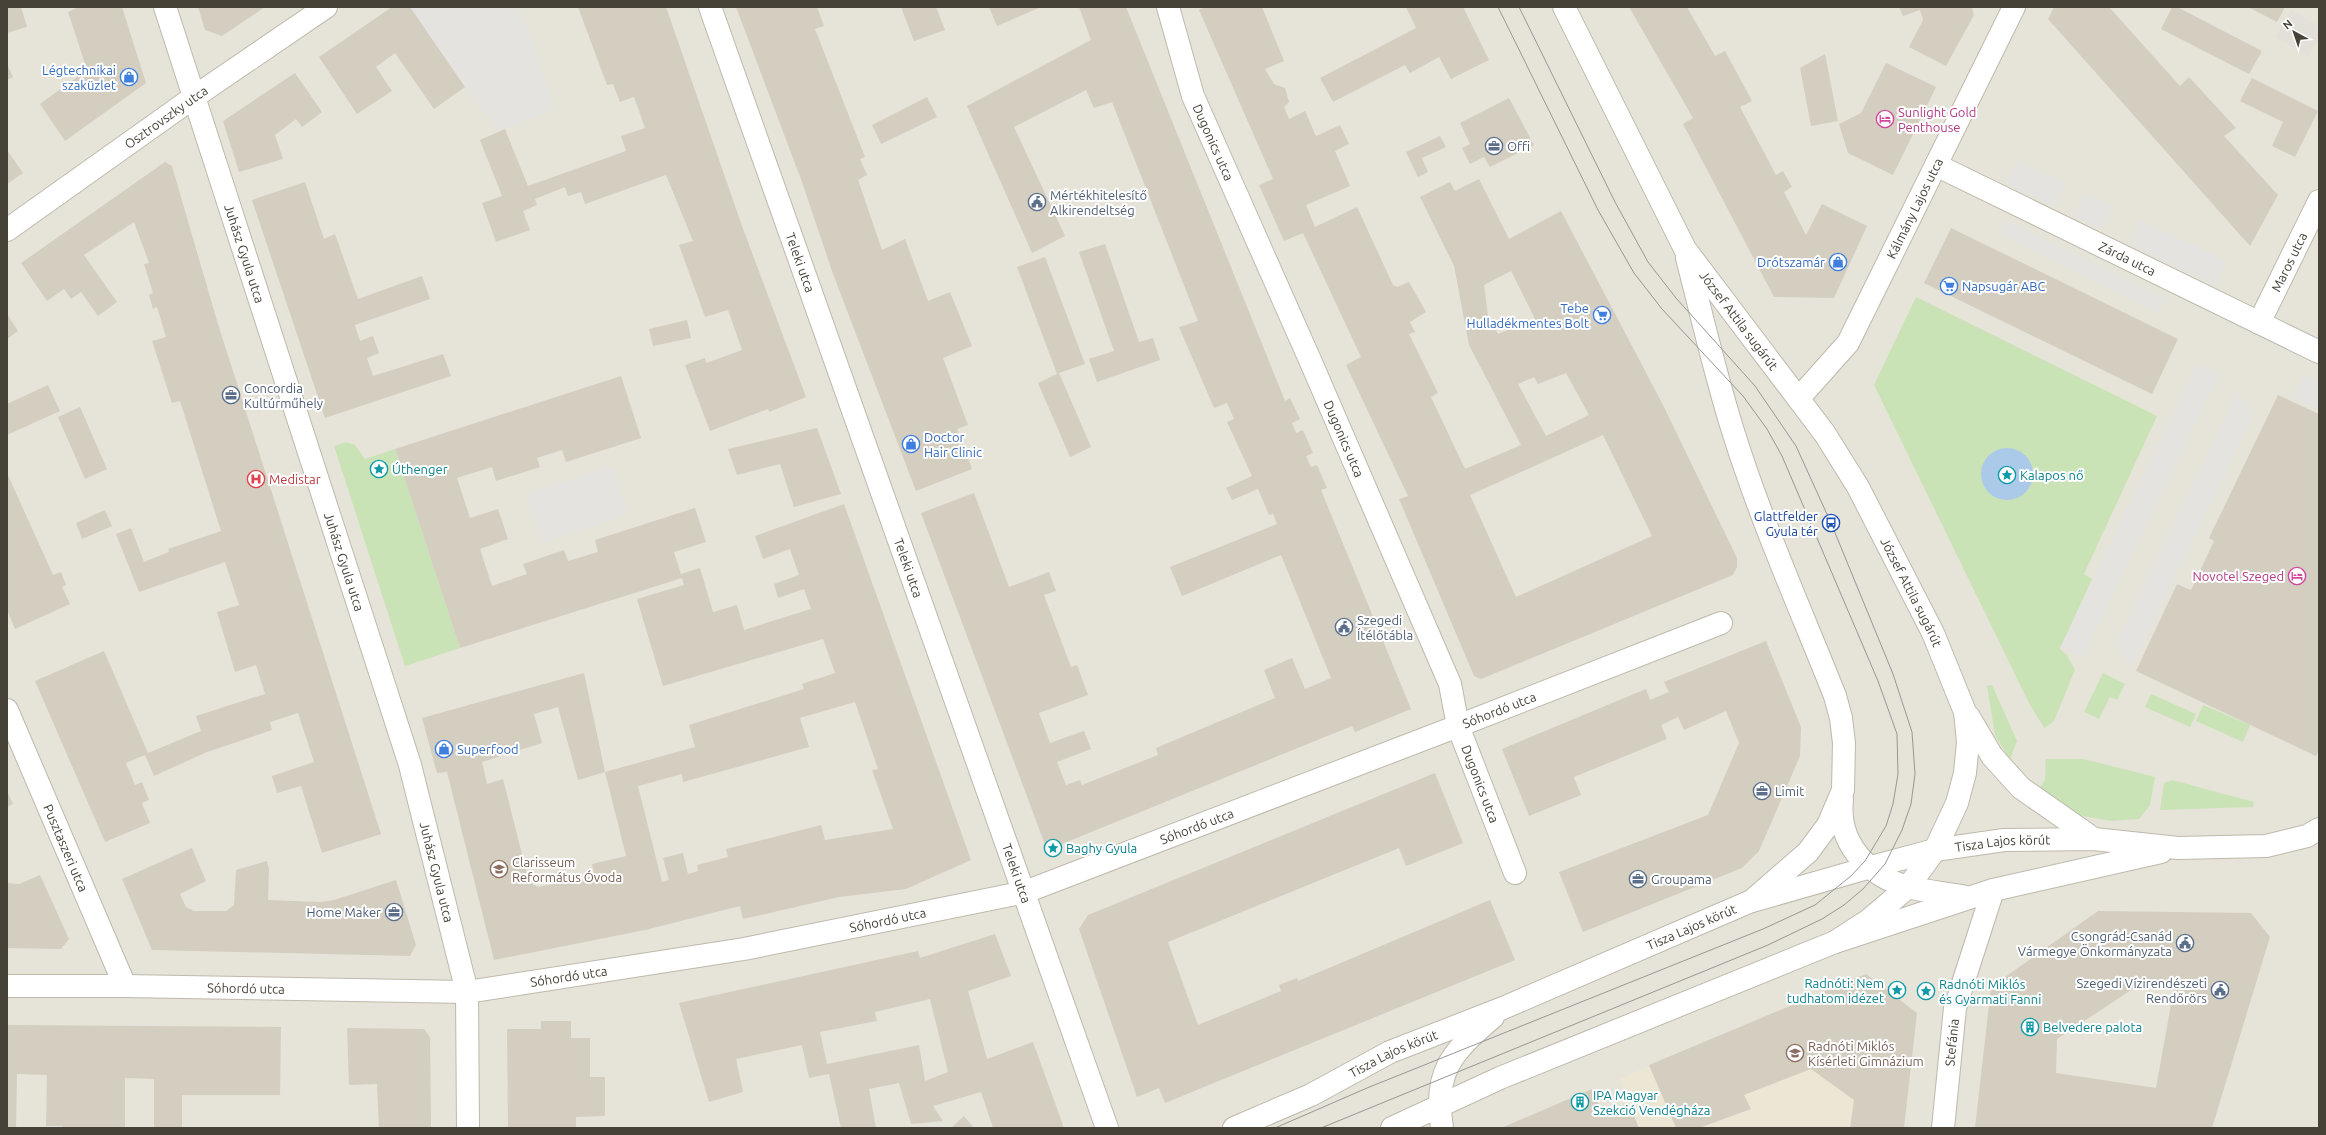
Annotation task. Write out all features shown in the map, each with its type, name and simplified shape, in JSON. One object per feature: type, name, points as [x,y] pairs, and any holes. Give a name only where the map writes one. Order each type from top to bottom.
[{"type":"street","name":"Juhász Gyula utca","points":[[165,7],[410,765],[466,992],[468,1128]]},
{"type":"street","name":"Osztrovszky utca","points":[[7,230],[194,97],[326,7]]},
{"type":"street","name":"Teleki utca","points":[[710,7],[1025,892],[1107,1128]]},
{"type":"street","name":"Dugonics utca","points":[[1168,7],[1193,96],[1310,360],[1450,684],[1458,726],[1515,873]]},
{"type":"street","name":"József Attila sugárút","points":[[1564,7],[1685,249],[1799,398],[1825,434],[1858,487],[1933,632],[1965,712],[1968,742],[1965,773],[1957,803],[1935,850],[1908,887],[1869,920],[1835,942]]},
{"type":"street","name":"Kálmány Lajos utca","points":[[1799,398],[1848,343],[2014,7]]},
{"type":"street","name":"Zárda utca","points":[[1936,165],[2319,352]]},
{"type":"street","name":"Maros utca","points":[[2259,323],[2319,201]]},
{"type":"street","name":"József Attila sugárút","points":[[1685,249],[1713,363],[1733,431],[1753,490],[1835,696],[1841,718],[1844,743],[1843,790],[1828,825],[1808,852],[1750,902]]},
{"type":"street","name":"Sóhordó utca","points":[[7,986],[124,986],[466,992],[744,949],[1025,892],[1458,726],[1721,623]]},
{"type":"street","name":"Pusztaszeri utca","points":[[7,710],[124,986]]},
{"type":"street","points":[[1965,712],[1992,756],[2021,788],[2094,839]]},
{"type":"street","points":[[1843,790],[1841,812],[1843,831],[1850,846],[1871,867],[1908,887],[1968,897]]},
{"type":"street","name":"Tisza Lajos körút","points":[[1234,1128],[1311,1095],[1390,1052],[1503,1008],[1750,902],[1871,867],[1935,850],[2004,840],[2094,839],[2178,848],[2266,846],[2315,838]]},
{"type":"street","name":"Tisza Lajos körút","points":[[1392,1128],[1440,1118],[1500,1078],[1835,942],[1993,890],[2178,848]]},
{"type":"street","name":"Stefánia","points":[[1943,1128],[1955,1008],[1993,890]]},
{"type":"street","points":[[1440,1118],[1442,1078],[1455,1053],[1503,1008]]},
{"type":"shaded area","points":[[7,7],[2319,7],[2319,1128],[7,1128]]},
{"type":"shaded area","points":[[410,7],[514,7],[525,22],[554,109],[499,131],[465,87]]},
{"type":"shaded area","points":[[2291,10],[2319,26],[2319,40],[2308,56],[2276,38]]},
{"type":"shaded area","points":[[2017,161],[2065,183],[2054,207],[2006,184]]},
{"type":"shaded area","points":[[2084,193],[2113,206],[2102,229],[2073,216]]},
{"type":"shaded area","points":[[2141,220],[2227,261],[2216,286],[2129,244]]},
{"type":"shaded area","points":[[2006,221],[2166,299],[2159,313],[2000,234]]},
{"type":"shaded area","points":[[2197,364],[2219,374],[2082,658],[2060,648]]},
{"type":"shaded area","points":[[2303,375],[2319,383],[2319,410],[2293,397]]},
{"type":"shaded area","points":[[2238,391],[2253,416],[2131,668],[2116,643]]},
{"type":"shaded area","points":[[612,466],[628,514],[542,543],[526,494]]},
{"type":"shaded area","name":"Radnóti Miklós Kísérleti Gimnázium","points":[[1866,974],[1917,1013],[1904,1128],[1639,1128],[1619,1079]]},
{"type":"green space","points":[[1916,297],[2157,416],[2084,574],[2092,579],[2060,649],[2067,655],[2075,670],[2054,721],[2044,728],[2028,701],[1874,385]]},
{"type":"green space","points":[[346,442],[355,445],[365,459],[395,449],[460,648],[405,666],[334,446]]},
{"type":"green space","points":[[2103,673],[2125,684],[2117,700],[2110,697],[2099,719],[2084,712]]},
{"type":"green space","points":[[1992,685],[2017,741],[2010,760],[1995,735],[1987,686]]},
{"type":"green space","points":[[2151,694],[2196,714],[2190,727],[2145,707]]},
{"type":"green space","points":[[2203,705],[2250,725],[2243,742],[2196,721]]},
{"type":"green space","points":[[2046,759],[2083,759],[2155,777],[2150,805],[2139,819],[2111,821],[2088,817],[2063,810],[2037,792],[2045,780]]},
{"type":"green space","points":[[2172,780],[2254,802],[2253,807],[2160,810],[2164,783]]},
{"type":"water","points":[[2002,448],[2012,448],[2026,455],[2033,469],[2033,479],[2026,493],[2012,500],[2002,500],[1992,496],[1985,489],[1981,479],[1981,469],[1985,459],[1992,452]]},
{"type":"building","points":[[21,7],[27,27],[7,33],[7,8]]},
{"type":"building","points":[[78,7],[122,7],[146,83],[65,141],[40,104],[87,70],[68,12]]},
{"type":"building","points":[[198,7],[265,7],[222,36],[205,30]]},
{"type":"building","points":[[392,7],[410,7],[465,87],[434,109],[395,53],[376,67],[392,91],[357,114],[319,57]]},
{"type":"building","points":[[578,7],[666,7],[742,226],[806,397],[769,412],[768,409],[710,431],[685,365],[705,358],[706,363],[742,350],[728,310],[705,317],[679,245],[693,241],[666,175],[585,204],[581,192],[568,196],[565,187],[535,199],[537,205],[523,211],[530,230],[496,242],[482,203],[502,196],[480,140],[505,129],[528,186],[626,151],[621,136],[645,128],[634,97],[620,102],[613,84],[607,85]]},
{"type":"building","points":[[736,7],[817,7],[824,26],[815,29],[865,157],[860,159],[867,175],[858,180],[882,250],[905,239],[928,301],[950,292],[972,346],[943,358],[968,425],[957,429],[972,469],[916,491],[833,274],[802,182]]},
{"type":"building","points":[[901,7],[936,7],[945,30],[914,41]]},
{"type":"building","points":[[989,7],[1041,7],[997,26]]},
{"type":"building","points":[[1079,7],[1126,7],[1285,401],[1290,398],[1300,419],[1292,423],[1296,433],[1303,430],[1313,453],[1306,456],[1311,467],[1317,465],[1327,488],[1321,490],[1411,709],[1355,732],[1352,726],[1047,850],[921,513],[974,493],[1009,587],[1049,572],[1056,591],[1044,595],[1071,667],[1077,665],[1088,695],[1039,713],[1050,743],[1084,731],[1091,749],[1057,762],[1066,785],[1080,780],[1082,785],[1158,755],[1156,748],[1275,698],[1264,670],[1292,658],[1305,689],[1331,678],[1281,555],[1182,596],[1170,567],[1277,524],[1273,514],[1269,515],[1258,489],[1232,500],[1226,488],[1252,476],[1227,422],[1234,419],[1227,403],[1214,408],[1179,327],[1198,321],[1112,102],[1094,108],[1086,90],[1014,127],[1065,236],[1032,253],[967,106],[1091,40]]},
{"type":"building","points":[[1205,7],[1262,7],[1284,61],[1265,69],[1274,84],[1285,88],[1289,102],[1284,107],[1289,119],[1305,111],[1316,136],[1340,125],[1349,144],[1335,151],[1350,186],[1306,205],[1315,227],[1357,207],[1393,285],[1397,287],[1409,282],[1426,312],[1410,322],[1415,332],[1409,334],[1438,393],[1431,397],[1465,469],[1521,445],[1469,345],[1454,266],[1420,197],[1450,182],[1455,191],[1479,179],[1509,239],[1561,211],[1663,405],[1737,558],[1737,567],[1733,575],[1481,679],[1474,676],[1399,499],[1408,496],[1346,365],[1361,357],[1303,233],[1284,241],[1259,185],[1273,179],[1199,10]],"holes":[[[1511,271],[1535,319],[1498,334],[1488,316],[1484,285]],[[1566,373],[1589,415],[1546,436],[1518,384],[1534,377],[1538,384]],[[1603,435],[1652,536],[1516,597],[1470,495]]]},
{"type":"building","points":[[1406,7],[1463,7],[1489,60],[1451,79],[1439,57],[1410,73],[1405,65],[1333,102],[1320,78],[1416,28]]},
{"type":"building","points":[[1629,7],[1687,7],[1715,56],[1725,51],[1752,101],[1740,107],[1776,175],[1783,171],[1792,187],[1784,192],[1806,235],[1822,204],[1867,226],[1834,298],[1774,297],[1683,124],[1693,118]]},
{"type":"building","points":[[1899,7],[1972,7],[1974,15],[1946,66],[1909,47],[1923,20],[1920,10],[1903,16]]},
{"type":"building","points":[[2054,7],[2109,7],[2180,86],[2189,77],[2236,128],[2224,136],[2278,195],[2250,246],[2048,19]]},
{"type":"building","points":[[2172,7],[2177,7],[2262,51],[2249,74],[2161,29]]},
{"type":"building","points":[[2248,7],[2285,7],[2277,22]]},
{"type":"building","points":[[1825,54],[1838,121],[1811,126],[1800,68]]},
{"type":"building","name":"Sunlight Gold Penthouse","points":[[1886,63],[1936,87],[1893,175],[1848,153],[1839,124],[1861,113]]},
{"type":"building","points":[[7,64],[13,77],[7,80]]},
{"type":"building","points":[[295,73],[322,112],[302,127],[296,119],[275,135],[283,159],[239,172],[223,121]]},
{"type":"building","points":[[2252,78],[2318,111],[2295,157],[2272,146],[2283,122],[2240,101]]},
{"type":"building","points":[[927,97],[937,117],[881,144],[872,125]]},
{"type":"building","points":[[1509,98],[1534,145],[1490,167],[1484,157],[1470,164],[1462,148],[1470,144],[1460,123]]},
{"type":"building","points":[[1440,136],[1446,147],[1422,158],[1428,172],[1418,177],[1406,152]]},
{"type":"building","points":[[7,150],[23,173],[7,184]]},
{"type":"building","points":[[165,162],[172,166],[217,321],[381,834],[322,853],[301,786],[277,793],[272,776],[314,762],[298,713],[270,722],[272,730],[207,752],[154,776],[145,755],[126,763],[135,785],[142,782],[149,800],[142,803],[150,823],[105,842],[35,681],[104,651],[148,753],[201,731],[196,716],[265,694],[256,665],[235,672],[217,612],[239,605],[225,562],[139,592],[116,534],[131,528],[144,562],[169,552],[168,549],[221,531],[180,401],[172,403],[152,341],[166,337],[157,307],[153,309],[149,295],[153,293],[144,264],[149,263],[134,222],[84,255],[117,302],[98,316],[81,292],[71,299],[64,289],[47,301],[21,263]]},
{"type":"building","points":[[305,182],[324,239],[335,234],[358,299],[422,276],[430,299],[355,325],[360,341],[373,336],[379,353],[367,358],[373,376],[443,354],[451,376],[325,418],[252,200]]},
{"type":"building","points":[[1951,228],[2178,339],[2152,394],[1924,283]]},
{"type":"building","points":[[1105,244],[1139,342],[1153,338],[1160,360],[1097,382],[1089,359],[1114,351],[1079,252]]},
{"type":"building","points":[[1045,257],[1085,364],[1059,373],[1091,447],[1070,457],[1038,383],[1057,374],[1017,267]]},
{"type":"building","points":[[7,314],[18,331],[7,339]]},
{"type":"building","points":[[687,320],[691,338],[653,346],[649,329]]},
{"type":"building","points":[[621,376],[641,438],[566,462],[562,450],[537,458],[540,467],[496,481],[492,467],[457,478],[470,518],[498,509],[508,539],[480,549],[492,586],[527,574],[523,564],[564,550],[568,561],[598,552],[595,540],[695,508],[706,542],[674,552],[681,574],[700,568],[713,612],[737,605],[744,630],[811,609],[804,589],[778,598],[774,584],[799,575],[790,549],[763,559],[755,536],[844,504],[971,860],[906,889],[839,897],[743,919],[740,906],[645,930],[494,960],[447,772],[437,773],[422,718],[584,673],[605,772],[695,747],[689,725],[804,689],[802,684],[835,673],[823,639],[663,686],[637,599],[684,585],[682,578],[460,648],[395,449]],"holes":[[[855,702],[878,769],[872,770],[893,829],[825,840],[821,825],[726,849],[728,857],[697,865],[698,871],[688,874],[683,853],[663,858],[669,880],[662,882],[638,786],[682,774],[683,782],[809,747],[800,718]],[[558,707],[578,780],[605,772],[626,856],[592,864],[595,876],[538,887],[529,882],[503,779],[487,784],[482,762],[542,743],[534,714]]]},
{"type":"building","points":[[48,385],[60,411],[7,435],[7,404]]},
{"type":"building","points":[[2278,395],[2319,414],[2319,750],[2316,756],[2136,671],[2177,584],[2191,590],[2214,541],[2209,538]]},
{"type":"building","points":[[80,407],[107,469],[85,479],[58,417]]},
{"type":"building","points":[[817,428],[841,494],[794,507],[780,464],[737,475],[728,449]]},
{"type":"building","points":[[7,473],[53,575],[61,572],[66,585],[62,587],[70,604],[15,629],[7,610]]},
{"type":"building","points":[[105,510],[112,526],[82,539],[76,523]]},
{"type":"building","points":[[1766,641],[1801,727],[1800,756],[1759,851],[1742,868],[1583,932],[1559,872],[1708,815],[1739,743],[1726,711],[1684,730],[1678,717],[1661,725],[1667,739],[1574,777],[1581,795],[1529,816],[1502,749],[1646,689],[1650,700],[1669,692],[1664,682]]},
{"type":"building","points":[[1435,773],[1463,843],[1406,866],[1399,848],[1168,942],[1198,1025],[1281,991],[1279,985],[1297,978],[1298,981],[1490,900],[1515,960],[1165,1103],[1159,1088],[1137,1097],[1079,929],[1088,915]]},
{"type":"building","points":[[7,791],[13,804],[7,807]]},
{"type":"building","points":[[192,848],[206,881],[180,894],[186,907],[194,911],[226,911],[234,905],[236,870],[267,861],[269,869],[268,900],[320,902],[334,900],[396,880],[416,945],[410,956],[152,950],[122,879]]},
{"type":"building","points":[[40,875],[69,939],[61,949],[7,948],[7,883],[19,884]]},
{"type":"building","name":"Belvedere palota","points":[[2098,911],[2251,913],[2270,937],[2212,1128],[1975,1128],[1991,987]],"holes":[[[2134,988],[2174,988],[2156,1088],[2056,1073],[2057,1039]]]},
{"type":"building","points":[[995,934],[1011,976],[968,991],[987,1059],[1033,1042],[1064,1128],[993,1128],[981,1092],[933,1106],[943,1121],[911,1124],[899,1083],[869,1089],[876,1128],[841,1128],[829,1074],[809,1078],[802,1045],[736,1059],[743,1092],[709,1102],[679,1003],[918,951],[920,958]],"holes":[[[930,999],[948,1072],[925,1081],[919,1045],[827,1064],[820,1032],[877,1021],[875,1012]]]},
{"type":"building","name":"Radnóti Miklós Kísérleti Gimnázium","points":[[1866,974],[1917,1013],[1904,1128],[1850,1128],[1854,1100],[1811,1069],[1744,1095],[1751,1109],[1699,1128],[1676,1128],[1649,1065]]},
{"type":"building","points":[[541,1021],[571,1021],[571,1038],[590,1038],[590,1077],[605,1077],[605,1116],[576,1117],[576,1128],[508,1128],[507,1029],[541,1029]]},
{"type":"building","points":[[7,1025],[281,1027],[280,1095],[182,1095],[182,1128],[154,1128],[154,1079],[125,1078],[125,1128],[63,1128],[63,1126],[46,1126],[47,1075],[17,1074],[16,1128],[7,1128]]},
{"type":"building","points":[[347,1028],[424,1029],[430,1037],[431,1128],[379,1128],[377,1084],[349,1085]]},
{"type":"building","name":"IPA Magyar Szekció Vendégháza","points":[[1592,1089],[1603,1115],[1629,1104],[1639,1128],[1501,1128]]},
{"type":"building","points":[[964,1116],[974,1128],[951,1128]]},
{"type":"tram line","points":[[1275,1128],[1367,1088],[1763,929],[1815,905],[1851,876],[1865,861],[1886,826],[1893,804],[1898,774],[1897,734],[1878,681],[1782,456],[1767,429],[1743,396],[1662,309],[1634,273],[1598,210],[1498,7]]},
{"type":"tram line","points":[[1321,1128],[1768,945],[1822,919],[1844,905],[1863,889],[1885,864],[1902,830],[1911,804],[1915,774],[1912,732],[1893,674],[1831,523],[1796,446],[1755,386],[1676,298],[1648,262],[1615,202],[1519,7]]},
{"type":"place","name":"Légtechnikai szaküzlet","points":[[129,77]]},
{"type":"place","name":"Sunlight Gold Penthouse","points":[[1885,119]]},
{"type":"place","name":"Offi","points":[[1494,146]]},
{"type":"place","name":"Mértékhitelesítő Alkirendeltség","points":[[1037,202]]},
{"type":"place","name":"Drótszamár","points":[[1838,262]]},
{"type":"place","name":"Napsugár ABC","points":[[1949,286]]},
{"type":"place","name":"Tebe Hulladékmentes Bolt","points":[[1602,315]]},
{"type":"place","name":"Concordia Kultúrműhely","points":[[231,395]]},
{"type":"place","name":"Doctor Hair Clinic","points":[[911,444]]},
{"type":"place","name":"Úthenger","points":[[379,469]]},
{"type":"place","name":"Kalapos nő","points":[[2007,475]]},
{"type":"place","name":"Medistar","points":[[256,479]]},
{"type":"place","name":"Glattfelder Gyula tér","points":[[1831,523]]},
{"type":"place","name":"Novotel Szeged","points":[[2297,576]]},
{"type":"place","name":"Szegedi Ítélőtábla","points":[[1344,627]]},
{"type":"place","name":"Superfood","points":[[444,749]]},
{"type":"place","name":"Limit","points":[[1762,791]]},
{"type":"place","name":"Baghy Gyula","points":[[1053,848]]},
{"type":"place","name":"Clarisseum Református Óvoda","points":[[499,869]]},
{"type":"place","name":"Groupama","points":[[1638,879]]},
{"type":"place","name":"Home Maker","points":[[394,912]]},
{"type":"place","name":"Csongrád-Csanád Vármegye Önkormányzata","points":[[2185,943]]},
{"type":"place","name":"Radnóti: Nem tudhatom idézet","points":[[1897,990]]},
{"type":"place","name":"Szegedi Vízirendészeti Rendőrörs","points":[[2220,990]]},
{"type":"place","name":"Radnóti Miklós és Gyarmati Fanni","points":[[1926,991]]},
{"type":"place","name":"Belvedere palota","points":[[2030,1027]]},
{"type":"place","name":"Radnóti Miklós Kísérleti Gimnázium","points":[[1795,1053]]},
{"type":"place","name":"IPA Magyar Szekció Vendégháza","points":[[1580,1102]]}]
